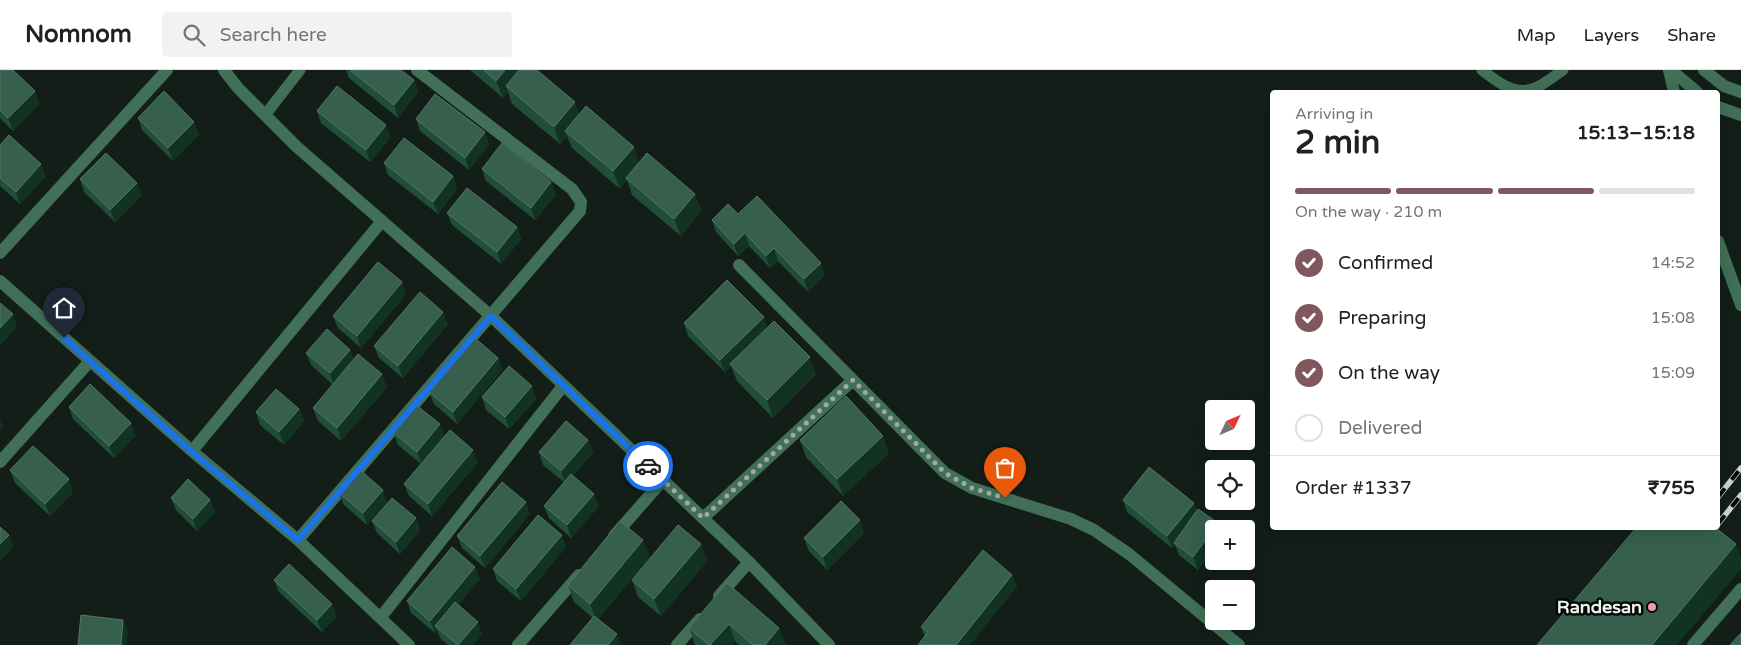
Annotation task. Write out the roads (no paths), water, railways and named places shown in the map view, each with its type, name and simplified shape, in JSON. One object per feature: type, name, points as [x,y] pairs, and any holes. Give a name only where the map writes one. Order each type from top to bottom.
[{"type":"street","points":[[0,253],[167,70]]},
{"type":"street","points":[[224,70],[238,88],[297,147],[491,316],[703,518],[749,562],[824,643]]},
{"type":"street","points":[[298,540],[580,211],[581,202],[572,189],[418,70]]},
{"type":"street","points":[[1670,70],[1674,90]]},
{"type":"street","points":[[1670,70],[1695,90]]},
{"type":"street","points":[[1704,70],[1724,86],[1741,92]]},
{"type":"street","points":[[1720,108],[1741,115]]},
{"type":"street","points":[[192,452],[382,221]]},
{"type":"street","points":[[1720,247],[1741,305]]},
{"type":"street","points":[[739,265],[945,473],[972,488],[1072,519],[1094,530],[1129,554],[1239,645]]},
{"type":"street","points":[[0,281],[192,452],[298,540],[409,645]]},
{"type":"street","points":[[0,462],[90,361]]},
{"type":"street","points":[[703,518],[853,380]]},
{"type":"street","points":[[381,617],[563,386]]},
{"type":"street","points":[[604,548],[663,480]]},
{"type":"street","points":[[677,645],[749,562]]},
{"type":"street","points":[[518,645],[590,563]]},
{"type":"street","points":[[1693,645],[1741,589]]},
{"type":"lane","points":[[265,116],[300,70]]},
{"type":"lane","points":[[1482,70],[1498,83],[1514,90],[1532,89],[1563,70]]},
{"type":"railway","points":[[1720,494],[1741,468]]},
{"type":"railway","points":[[1720,521],[1741,495]]},
{"type":"place","name":"Randesan","points":[[1652,607]]}]
